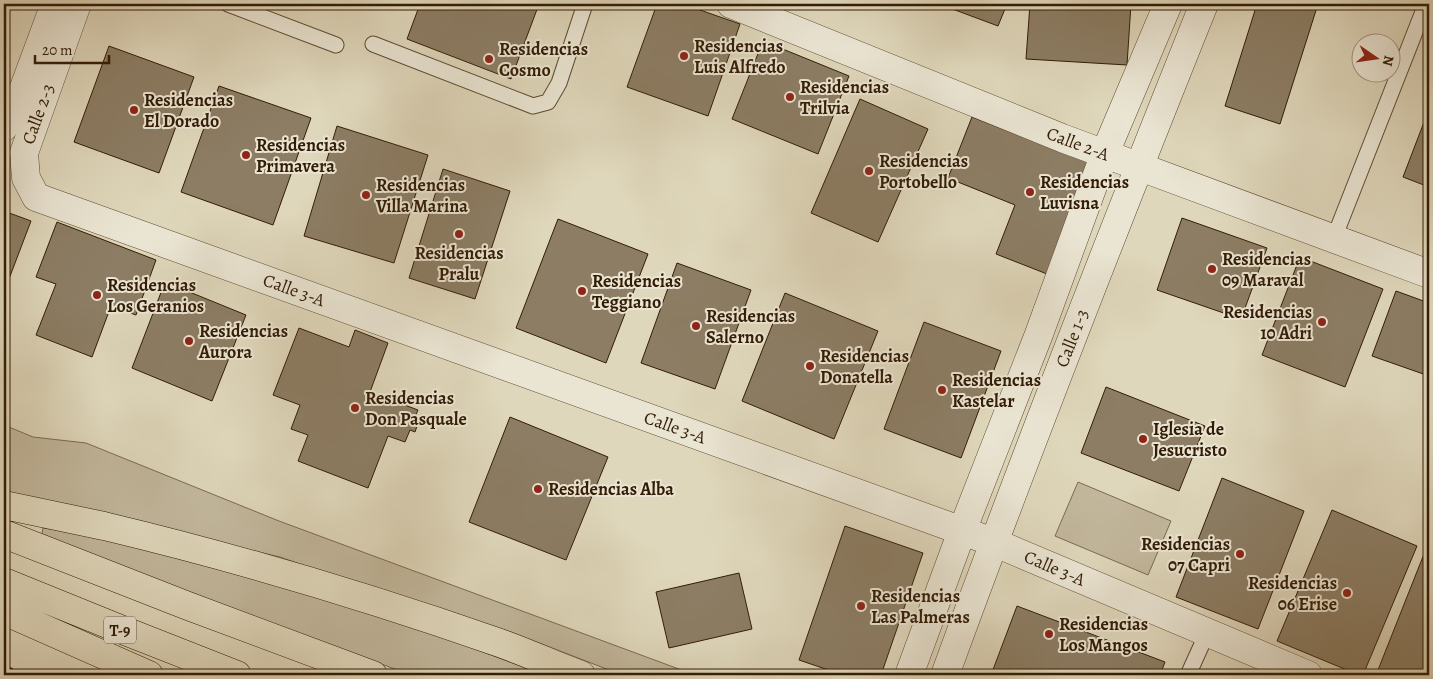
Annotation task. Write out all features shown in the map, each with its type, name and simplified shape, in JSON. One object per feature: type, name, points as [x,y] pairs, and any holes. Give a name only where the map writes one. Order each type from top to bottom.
[{"type":"highway","points":[[4,505],[104,526],[309,582],[502,644],[582,675]]},
{"type":"highway","points":[[4,534],[188,606],[373,675]]},
{"type":"highway","name":"T-9","points":[[4,582],[125,632],[237,675]]},
{"type":"highway","name":"T-9","points":[[4,611],[149,675]]},
{"type":"street","points":[[4,127],[16,108],[55,4]]},
{"type":"street","name":"Calle 2-3","points":[[36,197],[26,178],[24,153],[77,4]]},
{"type":"street","name":"Calle 2-A","points":[[730,4],[1052,134],[1429,274]]},
{"type":"street","name":"Calle 1-3","points":[[910,675],[962,531],[1039,334],[1106,153],[1168,4]]},
{"type":"street","name":"Calle 1-3","points":[[945,675],[993,542],[1204,4]]},
{"type":"street","name":"Calle 3-A","points":[[36,197],[993,542],[1308,675]]},
{"type":"lane","points":[[373,44],[533,106],[548,102],[559,83],[585,4]]},
{"type":"lane","points":[[1334,238],[1426,4]]},
{"type":"lane","points":[[234,5],[336,45]]},
{"type":"lane","points":[[1188,675],[1207,633]]},
{"type":"shaded area","points":[[4,425],[33,437],[86,443],[279,521],[695,675],[622,675],[511,632],[408,602],[280,557],[4,493]]},
{"type":"shaded area","points":[[1078,482],[1171,521],[1148,575],[1055,536]]},
{"type":"shaded area","points":[[43,528],[105,537],[393,618],[544,675],[411,675],[41,538]]},
{"type":"building","name":"Residencias Cosmo","points":[[420,4],[539,4],[511,79],[407,39]]},
{"type":"building","name":"Residencias Luis Alfredo","points":[[657,4],[683,4],[740,24],[708,116],[627,87]]},
{"type":"building","points":[[939,4],[1007,4],[998,26]]},
{"type":"building","points":[[1030,4],[1082,6],[1082,4],[1131,4],[1127,65],[1026,59]]},
{"type":"building","points":[[1257,4],[1318,4],[1280,124],[1225,106]]},
{"type":"building","name":"Residencias Trilvia","points":[[763,41],[849,76],[818,154],[732,119]]},
{"type":"building","name":"Residencias El Dorado","points":[[109,46],[194,77],[159,173],[74,142]]},
{"type":"building","name":"Residencias Primavera","points":[[219,86],[311,118],[273,225],[181,192]]},
{"type":"building","name":"Residencias Portobello","points":[[860,99],[928,129],[878,242],[811,213]]},
{"type":"building","points":[[1429,109],[1429,187],[1403,177]]},
{"type":"building","name":"Residencias Luvisna","points":[[972,117],[1090,163],[1047,274],[996,254],[1015,205],[948,178]]},
{"type":"building","name":"Residencias Villa Marina","points":[[337,126],[428,155],[394,263],[304,236]]},
{"type":"building","name":"Residencias Pralu","points":[[443,169],[510,191],[475,299],[409,278]]},
{"type":"building","points":[[4,211],[31,221],[4,292]]},
{"type":"building","name":"Residencias 09 Maraval","points":[[1182,218],[1267,248],[1241,319],[1157,290]]},
{"type":"building","name":"Residencias Teggiano","points":[[558,219],[648,254],[606,363],[516,328]]},
{"type":"building","name":"Residencias Los Geranios","points":[[57,222],[156,260],[136,315],[111,306],[92,357],[36,335],[56,284],[36,277]]},
{"type":"building","name":"Residencias 10 Adri","points":[[1300,257],[1383,289],[1345,387],[1262,355]]},
{"type":"building","name":"Residencias Salerno","points":[[677,263],[751,290],[715,389],[641,363]]},
{"type":"building","name":"Residencias Aurora","points":[[165,282],[246,315],[212,401],[132,368]]},
{"type":"building","points":[[1396,291],[1429,303],[1429,376],[1372,356]]},
{"type":"building","name":"Residencias Donatella","points":[[785,293],[878,331],[834,439],[742,401]]},
{"type":"building","name":"Residencias Kastelar","points":[[924,322],[1001,351],[961,458],[884,429]]},
{"type":"building","name":"Residencias Don Pasquale","points":[[299,328],[349,347],[355,330],[388,343],[370,392],[418,410],[413,421],[418,423],[415,432],[410,430],[405,442],[388,436],[368,488],[298,461],[308,435],[291,429],[300,405],[273,395]]},
{"type":"building","name":"Iglesia de Jesucristo","points":[[1106,387],[1205,426],[1179,491],[1081,453]]},
{"type":"building","name":"Residencias Alba","points":[[510,417],[608,457],[566,560],[469,522]]},
{"type":"building","name":"Residencias 07 Capri","points":[[1222,478],[1304,511],[1258,629],[1176,597]]},
{"type":"building","name":"Residencias 06 Erise","points":[[1332,510],[1417,546],[1363,675],[1277,641]]},
{"type":"building","name":"Residencias Las Palmeras","points":[[845,526],[923,553],[881,675],[843,675],[799,660]]},
{"type":"building","points":[[1426,549],[1429,550],[1429,675],[1376,675]]},
{"type":"building","points":[[739,573],[752,629],[669,648],[656,592]]},
{"type":"building","name":"Residencias Los Mangos","points":[[1017,606],[1165,662],[1160,675],[991,675]]},
{"type":"railway","points":[[4,667],[25,675]]},
{"type":"place","name":"Residencias Luis Alfredo","points":[[684,56]]},
{"type":"place","name":"Residencias Cosmo","points":[[489,59]]},
{"type":"place","name":"Residencias Trilvia","points":[[790,97]]},
{"type":"place","name":"Residencias El Dorado","points":[[134,110]]},
{"type":"place","name":"Residencias Primavera","points":[[246,155]]},
{"type":"place","name":"Residencias Portobello","points":[[869,171]]},
{"type":"place","name":"Residencias Luvisna","points":[[1030,192]]},
{"type":"place","name":"Residencias Villa Marina","points":[[366,195]]},
{"type":"place","name":"Residencias Pralu","points":[[459,234]]},
{"type":"place","name":"Residencias 09 Maraval","points":[[1212,269]]},
{"type":"place","name":"Residencias Teggiano","points":[[582,291]]},
{"type":"place","name":"Residencias Los Geranios","points":[[97,295]]},
{"type":"place","name":"Residencias 10 Adri","points":[[1322,322]]},
{"type":"place","name":"Residencias Salerno","points":[[696,326]]},
{"type":"place","name":"Residencias Aurora","points":[[189,341]]},
{"type":"place","name":"Residencias Donatella","points":[[810,366]]},
{"type":"place","name":"Residencias Kastelar","points":[[942,390]]},
{"type":"place","name":"Residencias Don Pasquale","points":[[355,408]]},
{"type":"place","name":"Iglesia de Jesucristo","points":[[1143,439]]},
{"type":"place","name":"Residencias Alba","points":[[538,489]]},
{"type":"place","name":"Residencias 07 Capri","points":[[1240,554]]},
{"type":"place","name":"Residencias 06 Erise","points":[[1347,593]]},
{"type":"place","name":"Residencias Las Palmeras","points":[[861,606]]},
{"type":"place","name":"Residencias Los Mangos","points":[[1049,634]]}]
